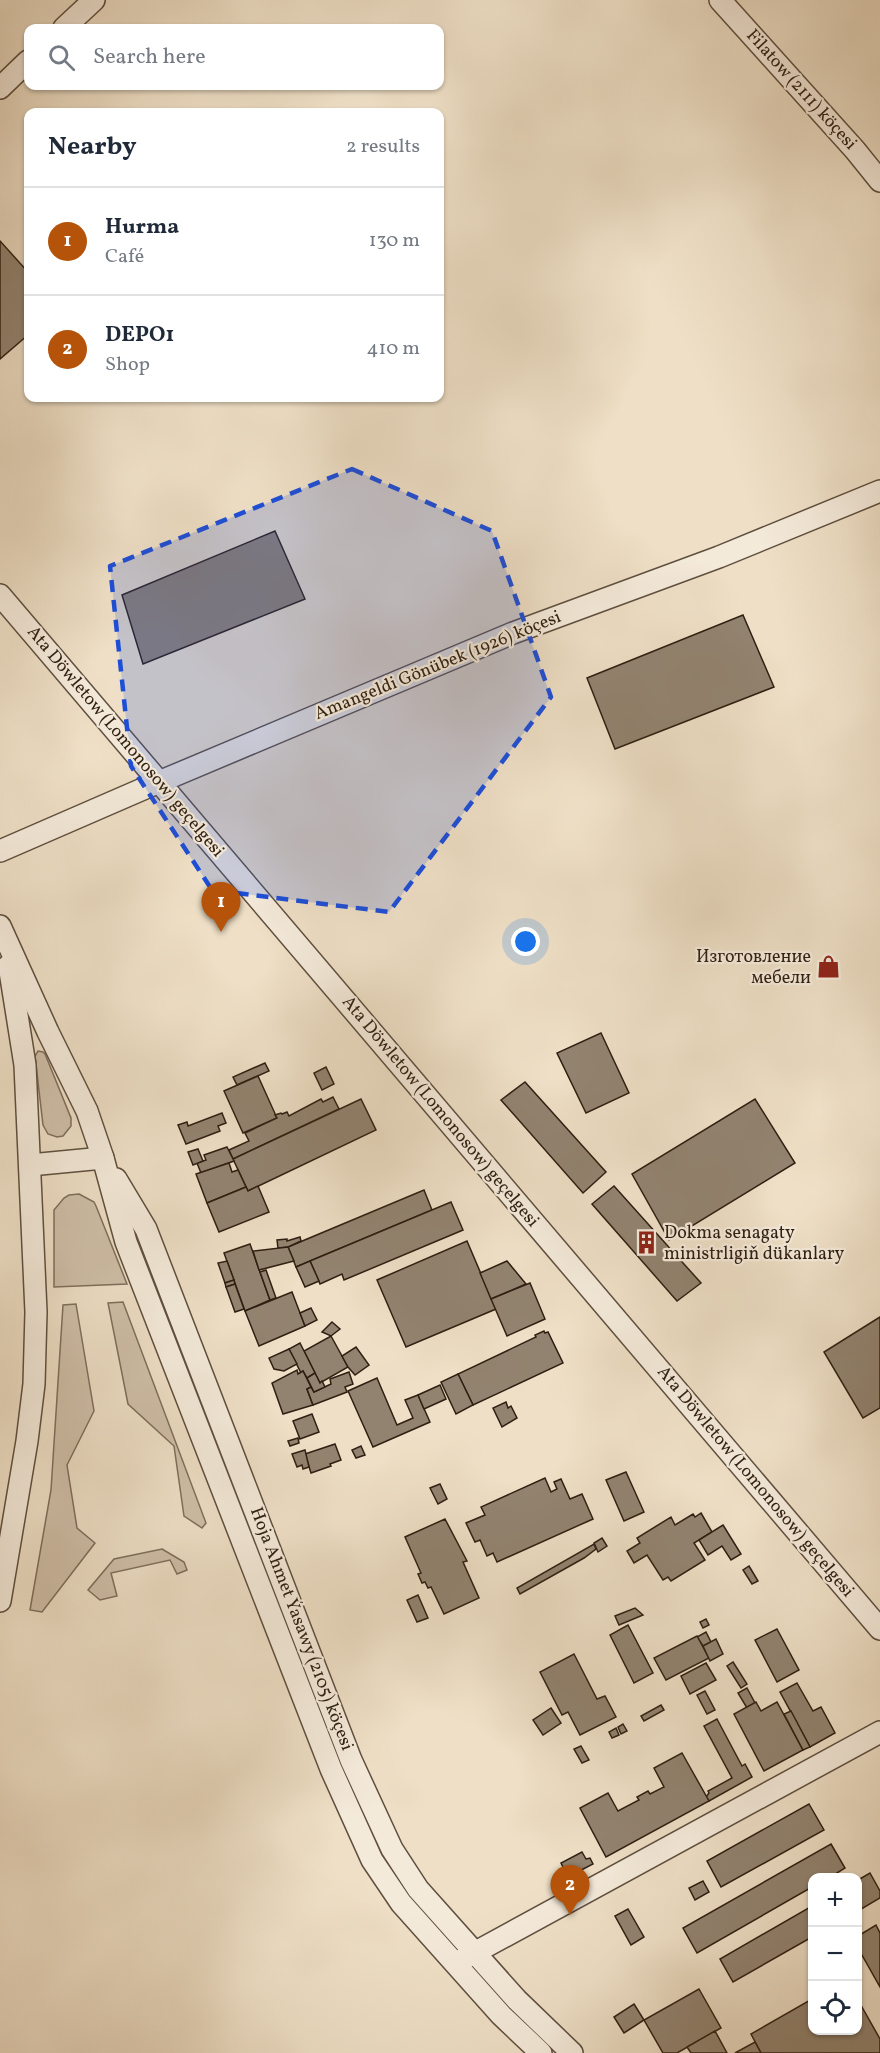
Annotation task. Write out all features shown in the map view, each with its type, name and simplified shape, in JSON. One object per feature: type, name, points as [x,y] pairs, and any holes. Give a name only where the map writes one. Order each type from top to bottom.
[{"type":"street","points":[[68,24],[94,0]]},
{"type":"street","name":"Filatow (2111) köçesi","points":[[720,0],[880,181]]},
{"type":"street","points":[[0,88],[24,65]]},
{"type":"street","name":"Amangeldi Gönübek (1926) köçesi","points":[[0,851],[513,633],[719,557],[880,491]]},
{"type":"street","name":"Ata Döwletow (Lomonosow) geçelgesi","points":[[0,595],[880,1629]]},
{"type":"street","name":"Hoja Ahmet Ýasawy (2105) köçesi","points":[[2,930],[48,1032],[82,1098],[103,1158],[126,1242],[331,1769],[372,1860],[401,1903],[455,1965],[501,2015],[541,2053]]},
{"type":"street","name":"Hoja Ahmet Ýasawy (2105) köçesi","points":[[0,1601],[21,1483],[34,1384],[36,1312],[25,1065],[2,930]]},
{"type":"street","points":[[30,1165],[103,1158]]},
{"type":"street","name":"Hoja Ahmet Ýasawy (2105) köçesi","points":[[103,1158],[146,1228],[351,1760],[392,1849],[418,1890],[517,2000],[572,2053]]},
{"type":"street","points":[[455,1965],[474,1952],[880,1732]]},
{"type":"highlighted area","points":[[352,469],[492,531],[551,697],[389,912],[212,890],[131,766],[110,566]]},
{"type":"shaded area","points":[[38,1051],[45,1054],[71,1118],[71,1126],[63,1136],[48,1134],[43,1125],[35,1056]]},
{"type":"shaded area","points":[[79,1194],[94,1202],[127,1284],[54,1287],[54,1210],[64,1198]]},
{"type":"shaded area","points":[[123,1302],[206,1523],[202,1528],[184,1516],[174,1446],[128,1404],[108,1303]]},
{"type":"shaded area","points":[[76,1304],[94,1411],[67,1465],[77,1528],[95,1543],[42,1612],[30,1610],[51,1490],[63,1305]]},
{"type":"shaded area","points":[[162,1549],[184,1562],[187,1570],[177,1574],[170,1560],[111,1573],[117,1596],[100,1600],[88,1590],[114,1559]]},
{"type":"building","points":[[0,241],[24,268],[24,338],[0,359]]},
{"type":"building","points":[[275,531],[305,599],[143,664],[122,595]]},
{"type":"building","points":[[743,615],[774,687],[615,749],[587,678]]},
{"type":"building","points":[[601,1033],[629,1093],[586,1113],[557,1053]]},
{"type":"building","points":[[265,1063],[269,1071],[237,1085],[233,1077]]},
{"type":"building","points":[[326,1067],[334,1084],[322,1090],[314,1073]]},
{"type":"building","points":[[258,1076],[277,1118],[243,1133],[224,1091]]},
{"type":"building","points":[[525,1082],[606,1172],[583,1193],[501,1100]]},
{"type":"building","points":[[333,1097],[339,1109],[233,1159],[229,1150],[249,1141],[245,1133],[277,1118],[275,1115],[287,1112],[289,1116],[321,1099],[323,1102]]},
{"type":"building","points":[[361,1099],[376,1130],[248,1191],[233,1159]]},
{"type":"building","points":[[755,1099],[795,1163],[669,1240],[632,1174]]},
{"type":"building","points":[[222,1113],[226,1123],[218,1126],[220,1131],[186,1144],[178,1125],[187,1122],[188,1126]]},
{"type":"building","points":[[227,1147],[234,1161],[201,1173],[197,1163],[206,1160],[204,1155]]},
{"type":"building","points":[[198,1149],[203,1161],[193,1165],[188,1152]]},
{"type":"building","points":[[229,1163],[232,1172],[238,1170],[246,1187],[207,1203],[196,1174]]},
{"type":"building","points":[[258,1186],[269,1212],[219,1232],[207,1203],[246,1187],[248,1191]]},
{"type":"building","name":"Dokma senagaty ministrligiň dükanlary","points":[[614,1186],[701,1283],[677,1301],[592,1204]]},
{"type":"building","points":[[424,1190],[432,1210],[296,1267],[288,1247]]},
{"type":"building","points":[[451,1202],[463,1230],[344,1280],[342,1274],[320,1284],[310,1261]]},
{"type":"building","points":[[300,1237],[301,1241],[288,1247],[278,1248],[277,1240],[287,1239],[287,1241]]},
{"type":"building","points":[[467,1241],[496,1309],[406,1347],[377,1280]]},
{"type":"building","points":[[250,1244],[270,1300],[245,1311],[224,1253]]},
{"type":"building","points":[[288,1247],[294,1261],[259,1270],[253,1251]]},
{"type":"building","points":[[227,1261],[234,1280],[225,1283],[218,1263]]},
{"type":"building","points":[[310,1261],[319,1281],[305,1287],[296,1267]]},
{"type":"building","points":[[507,1261],[526,1284],[491,1299],[480,1273]]},
{"type":"building","points":[[266,1270],[276,1298],[270,1300],[260,1272]]},
{"type":"building","points":[[234,1280],[235,1284],[226,1287],[225,1283]]},
{"type":"building","points":[[530,1283],[545,1319],[507,1336],[491,1299]]},
{"type":"building","points":[[235,1284],[244,1309],[235,1312],[226,1287]]},
{"type":"building","points":[[292,1292],[305,1326],[259,1346],[245,1311]]},
{"type":"building","points":[[311,1308],[317,1320],[305,1326],[300,1313]]},
{"type":"building","points":[[880,1317],[880,1408],[863,1418],[824,1352]]},
{"type":"building","points":[[332,1322],[340,1329],[331,1336],[322,1332]]},
{"type":"building","points":[[544,1331],[548,1332],[563,1363],[473,1405],[458,1374]]},
{"type":"building","points":[[331,1336],[348,1367],[320,1383],[304,1351]]},
{"type":"building","points":[[300,1343],[315,1373],[307,1378],[303,1371],[301,1373],[289,1349]]},
{"type":"building","points":[[356,1347],[369,1365],[355,1375],[342,1356]]},
{"type":"building","points":[[289,1349],[297,1364],[284,1371],[274,1369],[269,1358]]},
{"type":"building","points":[[297,1370],[298,1374],[303,1371],[311,1387],[307,1389],[313,1405],[283,1414],[272,1383]]},
{"type":"building","points":[[349,1372],[353,1384],[345,1387],[347,1392],[313,1405],[307,1389],[311,1387],[314,1392],[331,1384],[330,1379]]},
{"type":"building","points":[[315,1373],[325,1387],[314,1392],[307,1378]]},
{"type":"building","points":[[458,1374],[473,1405],[456,1414],[441,1382]]},
{"type":"building","points":[[377,1378],[397,1425],[413,1418],[405,1400],[418,1395],[430,1422],[373,1447],[348,1391]]},
{"type":"building","points":[[440,1385],[446,1399],[424,1409],[418,1395]]},
{"type":"building","points":[[506,1402],[508,1408],[511,1406],[517,1418],[502,1427],[493,1408]]},
{"type":"building","points":[[312,1414],[319,1432],[300,1439],[293,1421]]},
{"type":"building","points":[[298,1438],[299,1443],[290,1446],[288,1441]]},
{"type":"building","points":[[335,1444],[341,1460],[311,1473],[305,1454]]},
{"type":"building","points":[[361,1446],[365,1455],[356,1458],[352,1450]]},
{"type":"building","points":[[305,1450],[309,1467],[303,1469],[302,1465],[297,1467],[292,1454]]},
{"type":"building","points":[[626,1472],[644,1512],[624,1521],[606,1480]]},
{"type":"building","points":[[545,1478],[551,1492],[557,1489],[554,1482],[561,1479],[570,1499],[582,1494],[593,1519],[497,1562],[493,1553],[487,1556],[480,1540],[475,1542],[466,1523],[485,1515],[481,1507]]},
{"type":"building","points":[[440,1484],[447,1499],[438,1504],[430,1488]]},
{"type":"building","points":[[701,1513],[712,1532],[694,1543],[705,1560],[671,1581],[668,1577],[663,1580],[647,1555],[634,1563],[627,1551],[640,1543],[637,1538],[671,1517],[675,1525],[693,1514],[695,1517]]},
{"type":"building","points":[[445,1519],[467,1561],[463,1562],[479,1598],[444,1614],[431,1587],[428,1588],[425,1582],[422,1583],[418,1574],[421,1573],[405,1537]]},
{"type":"building","points":[[723,1525],[741,1554],[731,1560],[722,1546],[708,1555],[699,1540]]},
{"type":"building","points":[[602,1538],[607,1546],[598,1552],[594,1543]]},
{"type":"building","points":[[594,1544],[596,1549],[584,1558],[520,1594],[517,1588]]},
{"type":"building","points":[[749,1566],[758,1581],[752,1584],[743,1570]]},
{"type":"building","points":[[418,1595],[428,1618],[417,1622],[407,1600]]},
{"type":"building","points":[[635,1608],[643,1615],[619,1625],[615,1616]]},
{"type":"building","points":[[706,1619],[709,1625],[703,1628],[700,1622]]},
{"type":"building","points":[[628,1625],[653,1673],[634,1683],[610,1635]]},
{"type":"building","points":[[777,1629],[799,1670],[777,1682],[755,1640]]},
{"type":"building","points":[[706,1632],[711,1642],[703,1646],[697,1637]]},
{"type":"building","points":[[697,1636],[709,1658],[666,1680],[654,1658]]},
{"type":"building","points":[[716,1639],[723,1654],[710,1661],[703,1646]]},
{"type":"building","points":[[574,1654],[597,1699],[605,1696],[616,1717],[580,1735],[568,1712],[562,1715],[540,1672]]},
{"type":"building","points":[[733,1662],[747,1684],[741,1688],[727,1666]]},
{"type":"building","points":[[706,1663],[716,1680],[690,1694],[681,1676]]},
{"type":"building","points":[[797,1683],[813,1711],[821,1707],[835,1733],[810,1747],[780,1692]]},
{"type":"building","points":[[747,1688],[755,1703],[747,1708],[738,1693]]},
{"type":"building","points":[[705,1691],[715,1710],[707,1714],[697,1695]]},
{"type":"building","points":[[756,1702],[761,1711],[777,1702],[803,1750],[764,1771],[734,1714]]},
{"type":"building","points":[[661,1705],[664,1710],[644,1721],[641,1716]]},
{"type":"building","points":[[551,1708],[561,1723],[543,1735],[533,1720]]},
{"type":"building","points":[[791,1711],[810,1747],[803,1750],[784,1714]]},
{"type":"building","points":[[717,1719],[742,1766],[745,1764],[752,1777],[709,1801],[706,1797],[708,1791],[732,1778],[704,1726]]},
{"type":"building","points":[[623,1724],[627,1731],[621,1734],[618,1727]]},
{"type":"building","points":[[616,1728],[619,1735],[612,1738],[609,1732]]},
{"type":"building","points":[[581,1746],[589,1760],[582,1763],[574,1749]]},
{"type":"building","points":[[682,1753],[709,1801],[606,1857],[580,1808],[608,1793],[618,1811],[639,1800],[637,1797],[648,1791],[650,1794],[664,1787],[654,1768]]},
{"type":"building","points":[[809,1804],[824,1830],[721,1887],[707,1861]]},
{"type":"building","points":[[831,1844],[845,1868],[837,1873],[808,1873],[808,1889],[697,1953],[683,1928]]},
{"type":"building","points":[[582,1852],[586,1859],[590,1858],[593,1864],[568,1877],[561,1863]]},
{"type":"building","points":[[870,1873],[880,1891],[880,1898],[862,1909],[862,1878]]},
{"type":"building","points":[[703,1881],[709,1892],[695,1900],[689,1888]]},
{"type":"building","points":[[808,1908],[808,1939],[733,1982],[720,1959]]},
{"type":"building","points":[[628,1909],[644,1937],[631,1945],[615,1916]]},
{"type":"building","points":[[876,1925],[880,1933],[880,1987],[862,1955],[862,1934]]},
{"type":"building","points":[[699,1989],[721,2028],[677,2053],[663,2053],[644,2020]]},
{"type":"building","points":[[808,2001],[808,2035],[862,2035],[862,2007],[880,2039],[880,2053],[761,2053],[751,2034]]},
{"type":"building","points":[[634,2004],[644,2020],[624,2033],[614,2017]]},
{"type":"building","points":[[715,2031],[727,2053],[691,2053],[687,2047]]},
{"type":"building","points":[[755,2042],[761,2053],[735,2053]]},
{"type":"place","name":"Hurma","points":[[221,932]]},
{"type":"place","name":"Изготовление мебели","points":[[829,967]]},
{"type":"place","name":"Dokma senagaty ministrligiň dükanlary","points":[[646,1243]]},
{"type":"place","name":"DEPO1","points":[[570,1915]]}]
